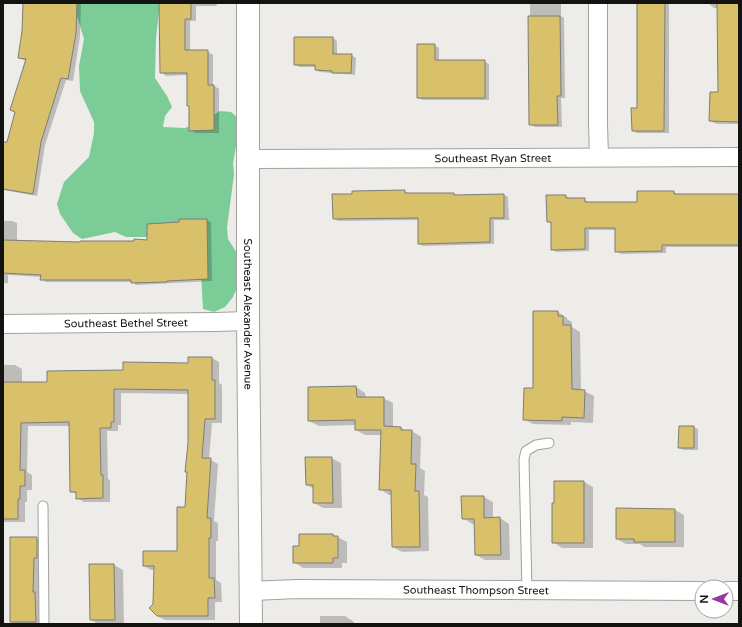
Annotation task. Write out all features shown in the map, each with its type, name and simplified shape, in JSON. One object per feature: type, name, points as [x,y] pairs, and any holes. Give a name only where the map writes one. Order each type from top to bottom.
[{"type":"street","name":"Southeast Alexander Avenue","points":[[248,3],[248,321],[251,624]]},
{"type":"street","points":[[598,3],[599,157]]},
{"type":"street","name":"Southeast Ryan Street","points":[[248,159],[739,157]]},
{"type":"street","name":"Southeast Bethel Street","points":[[3,324],[248,321]]},
{"type":"street","name":"Southeast Thompson Street","points":[[251,591],[297,589],[694,590]]},
{"type":"lane","points":[[527,590],[524,459],[526,451],[536,445],[549,443]]},
{"type":"lane","points":[[43,506],[44,624]]},
{"type":"green space","points":[[73,3],[160,3],[156,38],[155,78],[167,96],[172,107],[165,116],[163,127],[185,128],[201,122],[220,111],[231,112],[239,119],[239,130],[233,163],[234,174],[227,228],[228,239],[240,258],[241,279],[233,297],[225,307],[214,312],[203,309],[201,273],[151,237],[126,237],[115,232],[82,239],[73,233],[60,214],[57,204],[64,182],[89,157],[94,133],[94,122],[80,91],[79,66],[84,39]]},
{"type":"building","points":[[23,3],[77,3],[76,33],[68,79],[61,78],[41,142],[33,194],[3,189],[3,142],[7,142],[15,112],[10,110],[26,59],[18,58],[22,31]]},
{"type":"building","points":[[159,3],[191,3],[191,19],[185,19],[185,50],[208,50],[208,85],[214,85],[214,130],[189,131],[187,73],[160,73]]},
{"type":"building","points":[[637,3],[665,3],[664,131],[632,131],[631,108],[637,108]]},
{"type":"building","points":[[717,3],[739,3],[739,122],[709,121],[710,92],[718,92]]},
{"type":"building","points":[[528,16],[560,16],[561,96],[557,96],[558,125],[529,125]]},
{"type":"building","points":[[294,37],[333,37],[333,54],[352,54],[351,73],[332,73],[332,71],[315,70],[315,65],[294,65]]},
{"type":"building","points":[[417,44],[435,44],[435,60],[485,60],[485,98],[417,98]]},
{"type":"building","points":[[405,190],[405,193],[454,193],[454,195],[504,194],[504,218],[490,218],[490,242],[418,244],[418,218],[333,219],[332,194],[352,194],[352,191]]},
{"type":"building","points":[[637,191],[674,191],[674,194],[739,194],[739,245],[662,245],[662,251],[615,252],[615,228],[585,228],[585,249],[551,250],[551,222],[547,222],[546,195],[566,195],[566,198],[585,198],[585,202],[637,202]]},
{"type":"building","points":[[179,219],[207,219],[208,279],[131,283],[131,280],[40,280],[41,275],[3,273],[3,240],[80,242],[134,241],[134,239],[147,240],[147,224],[179,222]]},
{"type":"building","points":[[533,311],[558,311],[558,316],[563,316],[563,325],[571,325],[572,389],[585,390],[584,418],[562,417],[562,421],[523,420],[524,388],[533,388]]},
{"type":"building","points":[[188,357],[212,357],[212,380],[215,380],[215,419],[205,419],[202,458],[211,458],[207,518],[211,518],[211,538],[209,538],[209,578],[214,578],[215,598],[208,598],[208,616],[157,616],[149,608],[153,604],[154,566],[143,566],[143,551],[177,551],[177,507],[185,507],[187,472],[185,472],[188,443],[188,390],[114,389],[114,422],[111,422],[111,428],[100,428],[103,498],[76,499],[76,492],[70,492],[69,422],[21,423],[20,470],[25,470],[25,486],[20,486],[20,499],[18,499],[18,519],[3,519],[3,382],[47,382],[47,371],[123,370],[123,362],[188,363]]},
{"type":"building","points":[[356,386],[357,397],[384,397],[384,426],[401,427],[401,430],[412,430],[411,464],[416,464],[415,491],[419,491],[420,547],[392,547],[391,490],[379,490],[381,430],[355,430],[355,420],[308,421],[308,387]]},
{"type":"building","points":[[679,426],[694,426],[694,448],[678,448]]},
{"type":"building","points":[[305,457],[332,457],[333,503],[313,503],[313,485],[306,485]]},
{"type":"building","points":[[554,481],[584,481],[584,543],[552,543],[552,503],[554,503]]},
{"type":"building","points":[[461,496],[484,496],[484,518],[500,517],[501,555],[475,555],[474,519],[462,519]]},
{"type":"building","points":[[616,508],[675,509],[675,542],[634,542],[634,539],[616,539]]},
{"type":"building","points":[[299,534],[333,534],[333,536],[338,536],[338,558],[333,558],[333,563],[293,563],[293,546],[299,546]]},
{"type":"building","points":[[10,537],[37,537],[37,558],[34,558],[33,592],[35,592],[36,622],[10,622]]},
{"type":"building","points":[[89,564],[114,564],[115,620],[90,620]]}]
